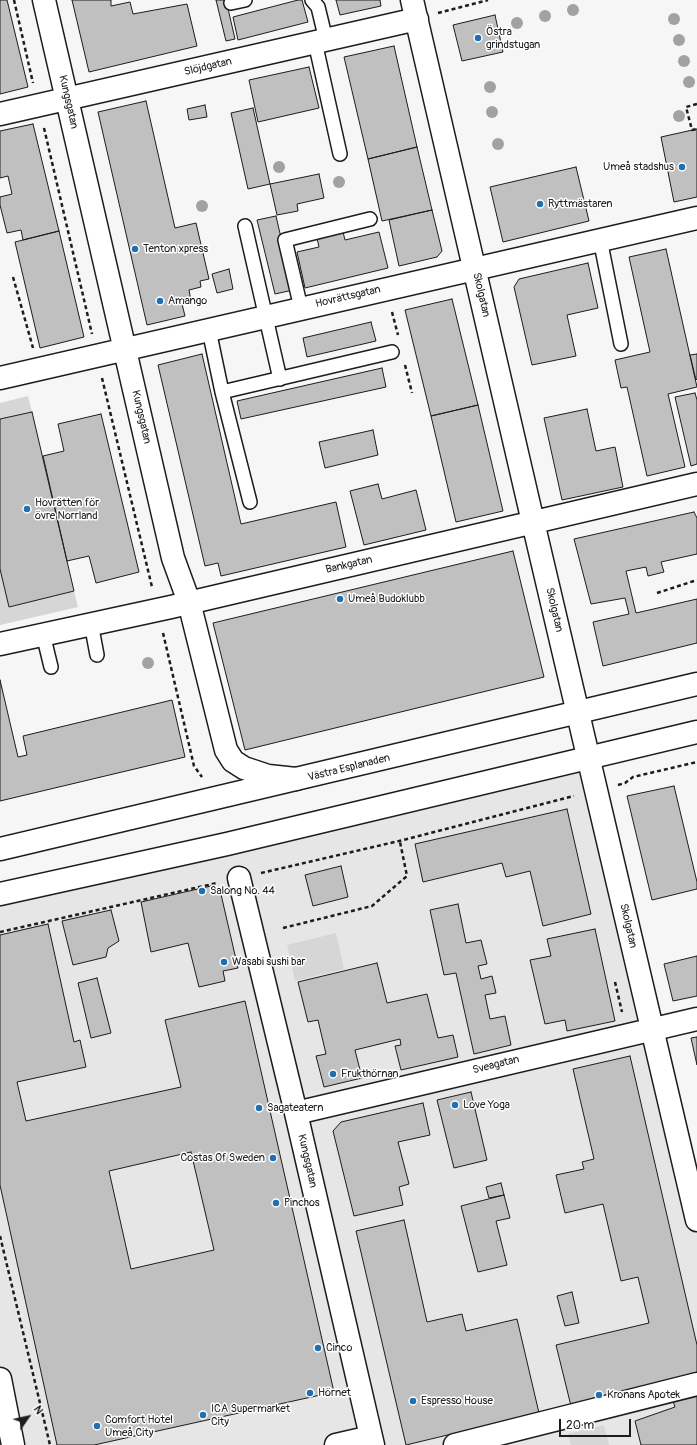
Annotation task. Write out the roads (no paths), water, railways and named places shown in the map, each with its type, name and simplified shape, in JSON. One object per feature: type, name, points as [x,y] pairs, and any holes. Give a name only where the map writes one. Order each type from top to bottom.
[{"type":"street","name":"Kungsgatan","points":[[44,0],[173,558],[189,602],[226,750],[233,761],[244,768],[268,776],[301,779]]},
{"type":"street","name":"Slöjdgatan","points":[[0,114],[320,41],[415,10]]},
{"type":"street","name":"Skolgatan","points":[[415,10],[651,1029],[697,1220]]},
{"type":"street","name":"Hovrättsgatan","points":[[0,378],[266,317],[474,267],[697,218]]},
{"type":"street","name":"Bankgatan","points":[[0,644],[189,602],[697,484]]},
{"type":"street","name":"Västra Esplanaden","points":[[4,852],[216,798],[697,684]]},
{"type":"street","points":[[0,894],[242,840],[697,732]]},
{"type":"street","name":"Kungsgatan","points":[[239,878],[296,1114],[372,1441]]},
{"type":"street","name":"Sveagatan","points":[[296,1114],[627,1034],[697,1019]]},
{"type":"street","points":[[0,1379],[13,1445]]},
{"type":"street","points":[[455,1445],[697,1384]]},
{"type":"street","points":[[336,1445],[372,1441]]},
{"type":"lane","points":[[231,3],[245,0]]},
{"type":"lane","points":[[312,0],[318,7],[320,41],[340,154]]},
{"type":"lane","points":[[301,308],[286,240],[370,219]]},
{"type":"lane","points":[[245,226],[280,379]]},
{"type":"lane","points":[[600,239],[621,344]]},
{"type":"lane","points":[[209,330],[222,392],[250,502]]},
{"type":"lane","points":[[222,392],[392,352]]},
{"type":"lane","points":[[91,623],[97,656]]},
{"type":"lane","points":[[43,634],[51,667]]},
{"type":"place","name":"Östra grindstugan","points":[[478,38]]},
{"type":"place","name":"Umeå stadshus","points":[[682,167]]},
{"type":"place","name":"Ryttmästaren","points":[[540,204]]},
{"type":"place","name":"Tenton xpress","points":[[135,249]]},
{"type":"place","name":"Amango","points":[[160,301]]},
{"type":"place","name":"Hovrätten för övre Norrland","points":[[27,509]]},
{"type":"place","name":"Umeå Budoklubb","points":[[340,599]]},
{"type":"place","name":"Salong No. 44","points":[[202,891]]},
{"type":"place","name":"Wasabi sushi bar","points":[[224,962]]},
{"type":"place","name":"Frukthörnan","points":[[333,1074]]},
{"type":"place","name":"Love Yoga","points":[[455,1105]]},
{"type":"place","name":"Sagateatern","points":[[259,1108]]},
{"type":"place","name":"Costas Of Sweden","points":[[273,1158]]},
{"type":"place","name":"Pinchos","points":[[276,1203]]},
{"type":"place","name":"Cinco","points":[[318,1348]]},
{"type":"place","name":"Hörnet","points":[[310,1393]]},
{"type":"place","name":"Kronans Apotek","points":[[599,1395]]},
{"type":"place","name":"Espresso House","points":[[413,1401]]},
{"type":"place","name":"ICA Supermarket City","points":[[203,1415]]},
{"type":"place","name":"Comfort Hotel Umeå City","points":[[97,1426]]}]
